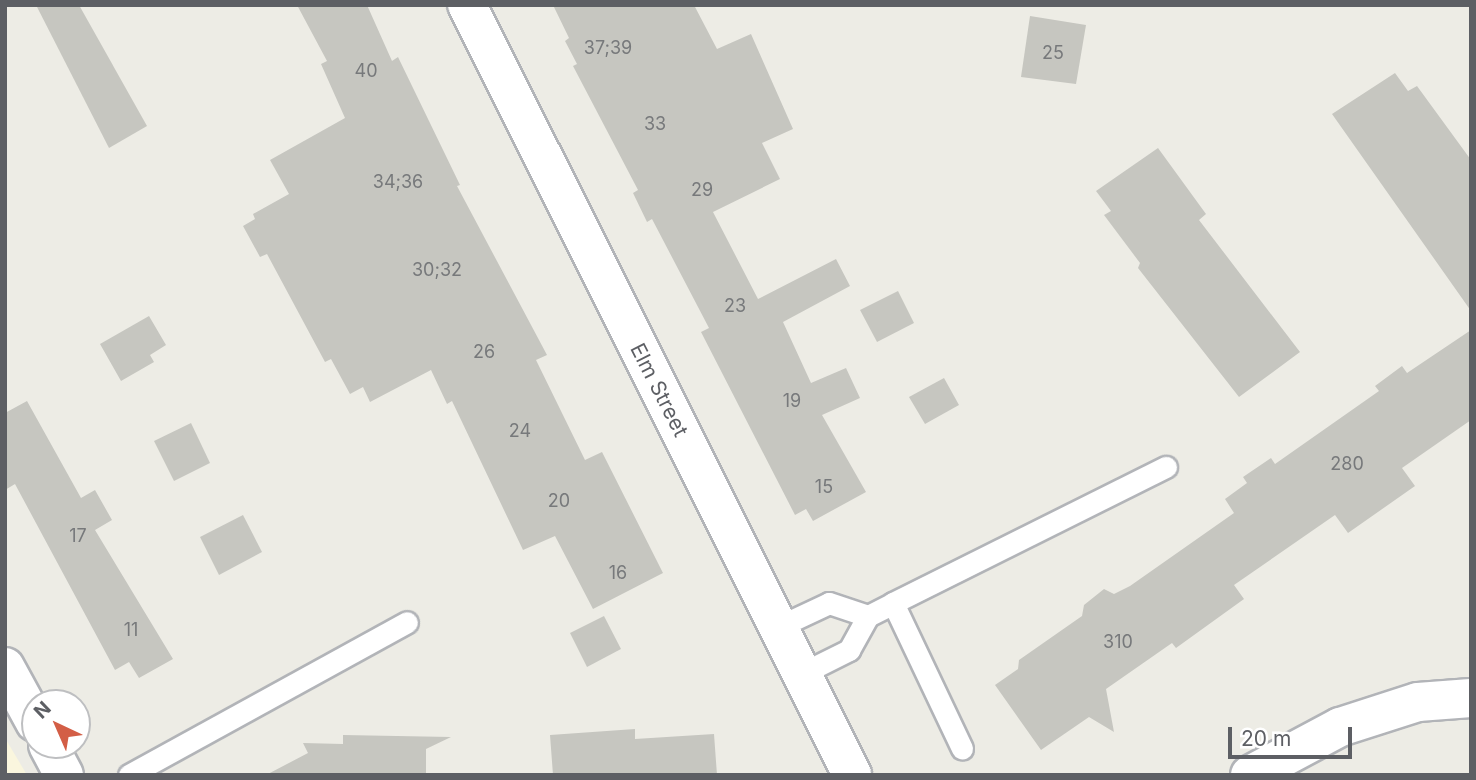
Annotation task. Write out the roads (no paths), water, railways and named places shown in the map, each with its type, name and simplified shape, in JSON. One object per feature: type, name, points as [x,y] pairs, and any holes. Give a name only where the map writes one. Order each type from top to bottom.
[{"type":"street","name":"Elm Street","points":[[467,5],[852,775]]},
{"type":"street","points":[[5,667],[21,696]]},
{"type":"street","points":[[1250,775],[1340,727],[1418,702],[1471,698]]},
{"type":"street","points":[[55,759],[64,775]]},
{"type":"lane","points":[[801,674],[849,650],[868,616],[1166,467]]},
{"type":"lane","points":[[778,627],[829,603],[868,616]]},
{"type":"lane","points":[[893,603],[962,748]]},
{"type":"lane","points":[[129,775],[407,622]]}]
